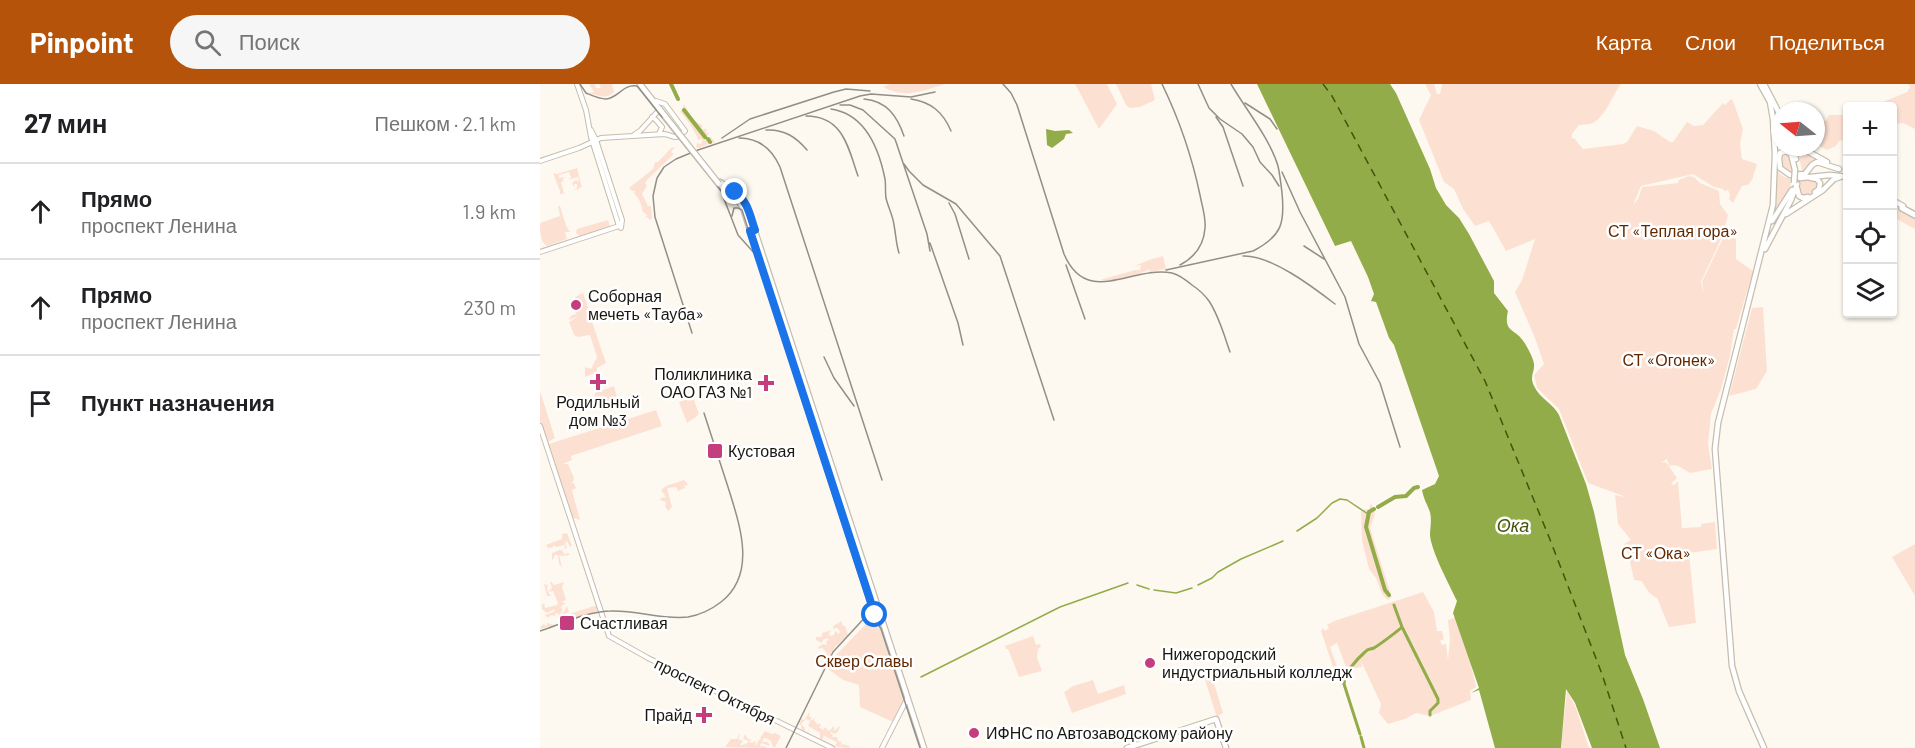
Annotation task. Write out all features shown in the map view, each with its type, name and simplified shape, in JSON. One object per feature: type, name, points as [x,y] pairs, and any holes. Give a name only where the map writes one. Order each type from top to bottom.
[{"type":"highway","points":[[1903,207],[1915,214]]},
{"type":"main road","points":[[540,253],[618,228],[622,223],[589,127],[577,84]]},
{"type":"main road","points":[[540,161],[601,138],[666,134],[675,138],[685,131],[664,112],[642,84]]},
{"type":"main road","points":[[642,84],[719,183],[741,205],[753,231],[861,566],[924,748]]},
{"type":"main road","points":[[1762,84],[1772,102]]},
{"type":"main road","points":[[1762,84],[1771,107]]},
{"type":"main road","points":[[633,135],[664,112]]},
{"type":"main road","points":[[654,118],[662,129],[659,134]]},
{"type":"main road","points":[[643,127],[647,135]]},
{"type":"main road","points":[[1796,170],[1791,154],[1786,151],[1780,153],[1779,165],[1784,173],[1792,176],[1803,175],[1813,163],[1817,162],[1839,169]]},
{"type":"main road","points":[[1775,156],[1777,167],[1783,176],[1788,178],[1830,175]]},
{"type":"main road","points":[[1764,748],[1734,676],[1715,442],[1773,205],[1775,156]]},
{"type":"main road","points":[[1748,308],[1765,251],[1791,200],[1796,170],[1794,156]]},
{"type":"main road","points":[[1816,156],[1843,172]]},
{"type":"main road","points":[[1809,170],[1809,174],[1812,175],[1843,176]]},
{"type":"main road","points":[[1795,183],[1800,197],[1806,197],[1815,192],[1820,185],[1818,180],[1806,177]]},
{"type":"main road","points":[[1780,220],[1790,210],[1820,192],[1834,179],[1843,177]]},
{"type":"main road","points":[[1766,237],[1771,223],[1795,183]]},
{"type":"main road","points":[[1897,203],[1903,207]]},
{"type":"main road","name":"проспект Октября","points":[[540,426],[609,636],[832,748]]},
{"type":"main road","points":[[882,748],[907,699]]},
{"type":"main road","points":[[1126,748],[1216,719],[1226,748]]},
{"type":"green space","points":[[589,84],[595,84],[596,88],[601,88],[599,84],[612,84],[614,92],[605,97],[588,93],[594,92]]},
{"type":"green space","points":[[890,84],[945,84],[921,91],[898,93],[883,87]]},
{"type":"green space","points":[[1075,84],[1107,84],[1117,104],[1099,129]]},
{"type":"green space","points":[[1116,84],[1151,84],[1155,100],[1140,107],[1130,108],[1126,105]]},
{"type":"green space","points":[[1425,84],[1434,84],[1437,94],[1440,94],[1442,84],[1621,84],[1598,120],[1591,124],[1579,125],[1572,134],[1572,139],[1574,138],[1583,149],[1623,144],[1627,142],[1637,126],[1654,131],[1673,142],[1687,122],[1694,126],[1703,125],[1723,103],[1725,105],[1731,99],[1733,101],[1743,129],[1740,144],[1742,159],[1757,164],[1752,180],[1748,185],[1742,186],[1733,203],[1729,199],[1728,190],[1724,191],[1714,187],[1693,174],[1641,186],[1633,205],[1642,187],[1678,183],[1679,180],[1689,176],[1694,177],[1700,183],[1719,191],[1720,204],[1728,215],[1723,235],[1701,282],[1704,293],[1702,282],[1724,236],[1736,239],[1736,259],[1753,271],[1736,329],[1734,329],[1730,356],[1721,389],[1711,414],[1708,444],[1712,469],[1690,473],[1677,466],[1669,466],[1667,459],[1661,463],[1666,462],[1677,478],[1671,484],[1674,485],[1678,481],[1682,528],[1701,527],[1701,524],[1715,522],[1717,549],[1689,553],[1696,623],[1669,627],[1657,598],[1648,591],[1642,581],[1634,580],[1624,544],[1631,540],[1618,524],[1615,495],[1626,497],[1588,483],[1559,409],[1537,388],[1534,375],[1544,364],[1515,292],[1522,280],[1535,239],[1506,251],[1489,221],[1475,226],[1463,209],[1454,189],[1444,182],[1419,120],[1431,95]]},
{"type":"green space","points":[[1908,84],[1915,84],[1915,129],[1903,123],[1897,124],[1897,102],[1883,102],[1907,92],[1910,87]]},
{"type":"green space","points":[[684,104],[693,120],[702,125],[702,129],[707,129],[706,132],[709,133],[707,137],[711,137],[715,142],[711,144],[708,139],[709,144],[696,147],[697,143],[701,144],[703,139],[698,140],[680,112]]},
{"type":"green space","points":[[1829,115],[1843,115],[1843,140],[1827,150],[1825,149],[1826,120]]},
{"type":"green space","points":[[675,147],[671,152],[674,154],[645,183],[647,186],[642,194],[648,206],[651,206],[652,219],[649,220],[648,217],[645,218],[647,215],[642,211],[640,202],[634,194],[635,191],[629,188],[653,169],[655,162]]},
{"type":"green space","points":[[1781,156],[1790,156],[1792,172],[1802,172],[1799,156],[1815,156],[1827,163],[1817,161],[1804,174],[1790,174],[1781,167]]},
{"type":"green space","points":[[577,168],[582,188],[573,190],[577,188],[577,184],[574,184],[574,187],[572,183],[576,180],[579,182],[578,177],[568,180],[571,178],[569,172],[559,175],[559,178],[565,177],[564,183],[561,182],[564,193],[567,193],[560,194],[553,173]]},
{"type":"green space","points":[[1776,168],[1787,178],[1813,178],[1819,185],[1812,193],[1803,196],[1800,193],[1800,183],[1791,183],[1771,221],[1774,204],[1777,203],[1777,196],[1774,195],[1777,188],[1775,187]]},
{"type":"green space","points":[[558,206],[560,206],[570,232],[565,232],[567,239],[547,246],[540,233],[540,223],[560,216]]},
{"type":"green space","points":[[1897,208],[1915,219],[1915,229],[1897,219]]},
{"type":"green space","points":[[608,220],[610,227],[581,237],[576,233],[577,229]]},
{"type":"green space","points":[[1163,256],[1166,269],[1149,272],[1150,269],[1126,278],[1100,280],[1140,270],[1141,265],[1134,266]]},
{"type":"green space","points":[[583,293],[589,310],[586,311],[589,313],[606,363],[597,368],[597,372],[585,377],[585,367],[591,369],[597,357],[590,335],[578,337],[574,335],[569,322],[577,317],[568,320],[572,315],[577,314],[575,297]]},
{"type":"green space","points":[[1763,307],[1767,371],[1756,389],[1729,396],[1752,308]]},
{"type":"green space","points":[[614,386],[617,397],[614,403],[604,406],[594,398],[595,393]]},
{"type":"green space","points":[[540,391],[555,438],[548,442],[540,422]]},
{"type":"green space","points":[[693,397],[699,414],[687,423],[679,402]]},
{"type":"green space","points":[[656,410],[662,426],[571,456],[572,460],[563,464],[568,464],[574,478],[571,483],[574,483],[576,488],[572,490],[580,520],[571,517],[549,444]]},
{"type":"green space","points":[[684,480],[688,484],[686,486],[684,484],[685,488],[678,491],[676,487],[667,488],[672,507],[668,511],[665,506],[666,502],[660,500],[666,497],[661,490]]},
{"type":"green space","points":[[1371,503],[1375,514],[1370,528],[1392,597],[1388,600],[1382,594],[1376,578],[1369,569],[1362,541],[1361,510],[1369,509]]},
{"type":"green space","points":[[567,533],[572,546],[570,547],[567,541],[565,543],[567,548],[560,550],[564,552],[563,554],[569,553],[569,555],[559,555],[562,567],[559,564],[558,555],[555,555],[552,561],[552,553],[565,548],[565,545],[556,547],[554,545],[549,549],[546,545],[562,539],[562,534]]},
{"type":"green space","points":[[1915,544],[1915,596],[1892,557]]},
{"type":"green space","points":[[550,582],[554,585],[564,582],[562,587],[566,600],[561,602],[566,603],[559,608],[563,610],[560,614],[567,606],[569,612],[557,617],[559,614],[556,613],[555,616],[551,615],[548,618],[545,615],[554,612],[555,609],[547,613],[542,609],[542,605],[544,603],[545,608],[558,603],[553,591],[548,592],[552,588]]},
{"type":"green space","points":[[544,584],[548,585],[548,592],[551,596],[547,596]]},
{"type":"green space","points":[[1423,592],[1434,612],[1437,631],[1442,631],[1444,639],[1440,641],[1442,645],[1446,644],[1448,660],[1450,640],[1448,620],[1460,616],[1476,687],[1470,691],[1471,700],[1430,716],[1416,713],[1388,724],[1379,713],[1381,704],[1361,661],[1362,667],[1351,671],[1349,669],[1344,685],[1341,685],[1341,677],[1346,667],[1337,643],[1330,647],[1338,669],[1334,670],[1321,631],[1323,628],[1325,631],[1329,628],[1327,625],[1334,621]]},
{"type":"green space","points":[[594,606],[597,606],[599,611],[556,624],[566,620],[566,617],[561,617],[563,616]]},
{"type":"green space","points":[[842,621],[848,635],[835,647],[826,662],[823,656],[827,653],[818,647],[823,644],[827,645],[826,641],[829,640],[827,638],[822,643],[816,640],[816,637],[822,637],[822,633],[832,630],[829,633],[830,636],[834,635],[835,631],[839,634],[840,631],[837,628],[833,629],[833,626]]},
{"type":"green space","name":"Сквер Славы","points":[[869,621],[880,629],[904,700],[893,722],[860,707],[859,685],[843,680],[828,669],[837,654]]},
{"type":"green space","points":[[544,624],[554,625],[540,629]]},
{"type":"green space","points":[[1033,636],[1036,645],[1041,646],[1038,649],[1037,658],[1042,671],[1019,677],[1005,646]]},
{"type":"green space","points":[[1210,670],[1223,713],[1218,716],[1203,673]]},
{"type":"green space","points":[[1093,680],[1098,694],[1124,685],[1126,694],[1072,713],[1064,692],[1073,686]]},
{"type":"green space","points":[[1567,691],[1576,708],[1589,748],[1562,748]]},
{"type":"green space","points":[[810,711],[809,717],[812,717],[810,721],[806,719],[801,724],[805,731],[812,735],[810,736],[802,731],[799,725]]},
{"type":"green space","points":[[815,718],[817,725],[819,723],[821,725],[819,727],[823,730],[825,727],[829,731],[834,726],[834,731],[841,725],[837,733],[830,733],[832,737],[837,737],[838,741],[842,742],[840,746],[842,744],[850,746],[849,748],[831,746],[835,746],[837,742],[824,736],[822,740],[820,739],[820,733],[808,726]]},
{"type":"green space","points":[[765,731],[781,736],[775,747],[769,739],[764,738],[762,742],[768,742],[770,746],[761,743],[760,746],[767,748],[725,747],[731,739],[737,739],[739,734],[738,739],[743,741],[740,745],[744,743],[745,745],[749,741],[751,743],[756,741],[755,747]]},
{"type":"water","name":"Ока","points":[[1257,84],[1390,84],[1396,93],[1430,169],[1436,188],[1469,234],[1494,281],[1494,293],[1508,311],[1508,327],[1521,338],[1531,355],[1534,364],[1532,379],[1534,386],[1559,415],[1586,484],[1594,512],[1625,655],[1660,748],[1592,748],[1575,703],[1566,689],[1561,748],[1495,748],[1479,690],[1471,693],[1479,688],[1453,613],[1457,601],[1431,542],[1431,515],[1422,490],[1435,484],[1439,476],[1394,345],[1389,338],[1376,302],[1371,301],[1374,294],[1351,241],[1335,246]]},
{"type":"water","points":[[1046,129],[1069,130],[1073,133],[1066,134],[1064,139],[1052,148],[1047,145]]},
{"type":"waterway","points":[[671,84],[678,99]]},
{"type":"waterway","points":[[684,110],[705,137]]},
{"type":"waterway","points":[[1378,507],[1395,497],[1406,496],[1418,487]]},
{"type":"waterway","points":[[1297,531],[1340,499],[1347,500],[1368,514]]},
{"type":"waterway","points":[[1374,509],[1369,512],[1366,527],[1385,590],[1389,595]]},
{"type":"waterway","points":[[1198,585],[1241,559],[1283,541]]},
{"type":"waterway","points":[[921,677],[1060,607],[1128,583]]},
{"type":"waterway","points":[[1137,585],[1149,589]]},
{"type":"waterway","points":[[1154,590],[1176,593],[1192,588]]},
{"type":"waterway","points":[[1360,734],[1344,684],[1346,675],[1366,651],[1374,648],[1402,627],[1394,605]]},
{"type":"waterway","points":[[1402,627],[1438,699],[1430,715]]},
{"type":"waterway","points":[[1361,737],[1364,748]]},
{"type":"ferry route","points":[[1323,84],[1332,96],[1485,381],[1602,674],[1626,748]]},
{"type":"tram line","points":[[580,84],[586,93],[606,99],[628,87],[637,86],[721,191],[738,235],[755,254],[872,614],[881,629],[920,748]]},
{"type":"tram line","points":[[732,216],[734,208],[742,210],[755,251]]},
{"type":"tram line","points":[[786,748],[833,652],[869,613],[870,609]]},
{"type":"railway","points":[[1003,84],[1017,105],[1064,254],[1074,270],[1085,279],[1098,282],[1157,272],[1180,276],[1199,290],[1213,307],[1230,352]]},
{"type":"railway","points":[[1162,84],[1189,152],[1205,220],[1201,245],[1190,258],[1180,265]]},
{"type":"railway","points":[[1198,84],[1209,108],[1220,119],[1242,134],[1279,186]]},
{"type":"railway","points":[[1166,270],[1253,251],[1276,234],[1282,221],[1283,203],[1278,166],[1263,135],[1231,84]]},
{"type":"railway","points":[[722,138],[750,119],[834,92],[846,89],[870,91]]},
{"type":"railway","points":[[692,333],[655,217],[653,196],[657,178],[664,167],[698,150],[860,96],[871,94],[911,97],[935,92]]},
{"type":"railway","points":[[864,99],[885,106],[898,122],[904,136]]},
{"type":"railway","points":[[911,99],[930,105],[940,113],[951,131]]},
{"type":"railway","points":[[1245,103],[1270,119],[1277,129]]},
{"type":"railway","points":[[840,105],[850,105],[863,110],[895,139],[927,234],[930,251]]},
{"type":"railway","points":[[831,109],[853,118],[861,125],[874,145],[885,179],[886,198],[899,253]]},
{"type":"railway","points":[[806,116],[818,117],[836,127],[847,144],[858,176]]},
{"type":"railway","points":[[1216,117],[1223,127],[1243,186]]},
{"type":"railway","points":[[766,130],[789,135],[807,150]]},
{"type":"railway","points":[[739,138],[759,142],[769,150],[780,167],[882,480]]},
{"type":"railway","points":[[904,164],[923,185],[956,204],[1000,256],[1054,420]]},
{"type":"railway","points":[[1282,172],[1300,212],[1345,297],[1359,344],[1380,383],[1400,447]]},
{"type":"railway","points":[[949,203],[955,214],[969,259]]},
{"type":"railway","points":[[930,243],[958,323],[963,345]]},
{"type":"railway","points":[[1304,246],[1324,259]]},
{"type":"railway","points":[[1243,256],[1254,257],[1279,266],[1335,304]]},
{"type":"railway","points":[[1066,265],[1085,319]]},
{"type":"railway","points":[[824,357],[834,378],[854,406]]},
{"type":"railway","points":[[540,631],[584,615],[602,612],[620,611],[679,618],[692,616],[714,607],[732,590],[739,577],[742,562],[740,532],[704,413]]},
{"type":"place","name":"Соборная мечеть «Тауба»","points":[[576,305]]},
{"type":"place","name":"Родильный дом №3","points":[[598,382]]},
{"type":"place","name":"Поликлиника ОАО ГАЗ №1","points":[[766,383]]},
{"type":"place","name":"Кустовая","points":[[715,451]]},
{"type":"place","name":"Счастливая","points":[[567,623]]},
{"type":"place","name":"Нижегородский индустриальный колледж","points":[[1150,663]]},
{"type":"place","name":"Прайд","points":[[704,715]]},
{"type":"place","name":"ИФНС по Автозаводскому району","points":[[974,733]]},
{"type":"route","points":[[735,192],[745,201],[755,230],[750,231],[875,615]]},
{"type":"park label","name":"СТ «Теплая гора»","points":[[1673,231]]},
{"type":"park label","name":"СТ «Огонек»","points":[[1669,360]]},
{"type":"park label","name":"СТ «Ока»","points":[[1656,553]]}]
